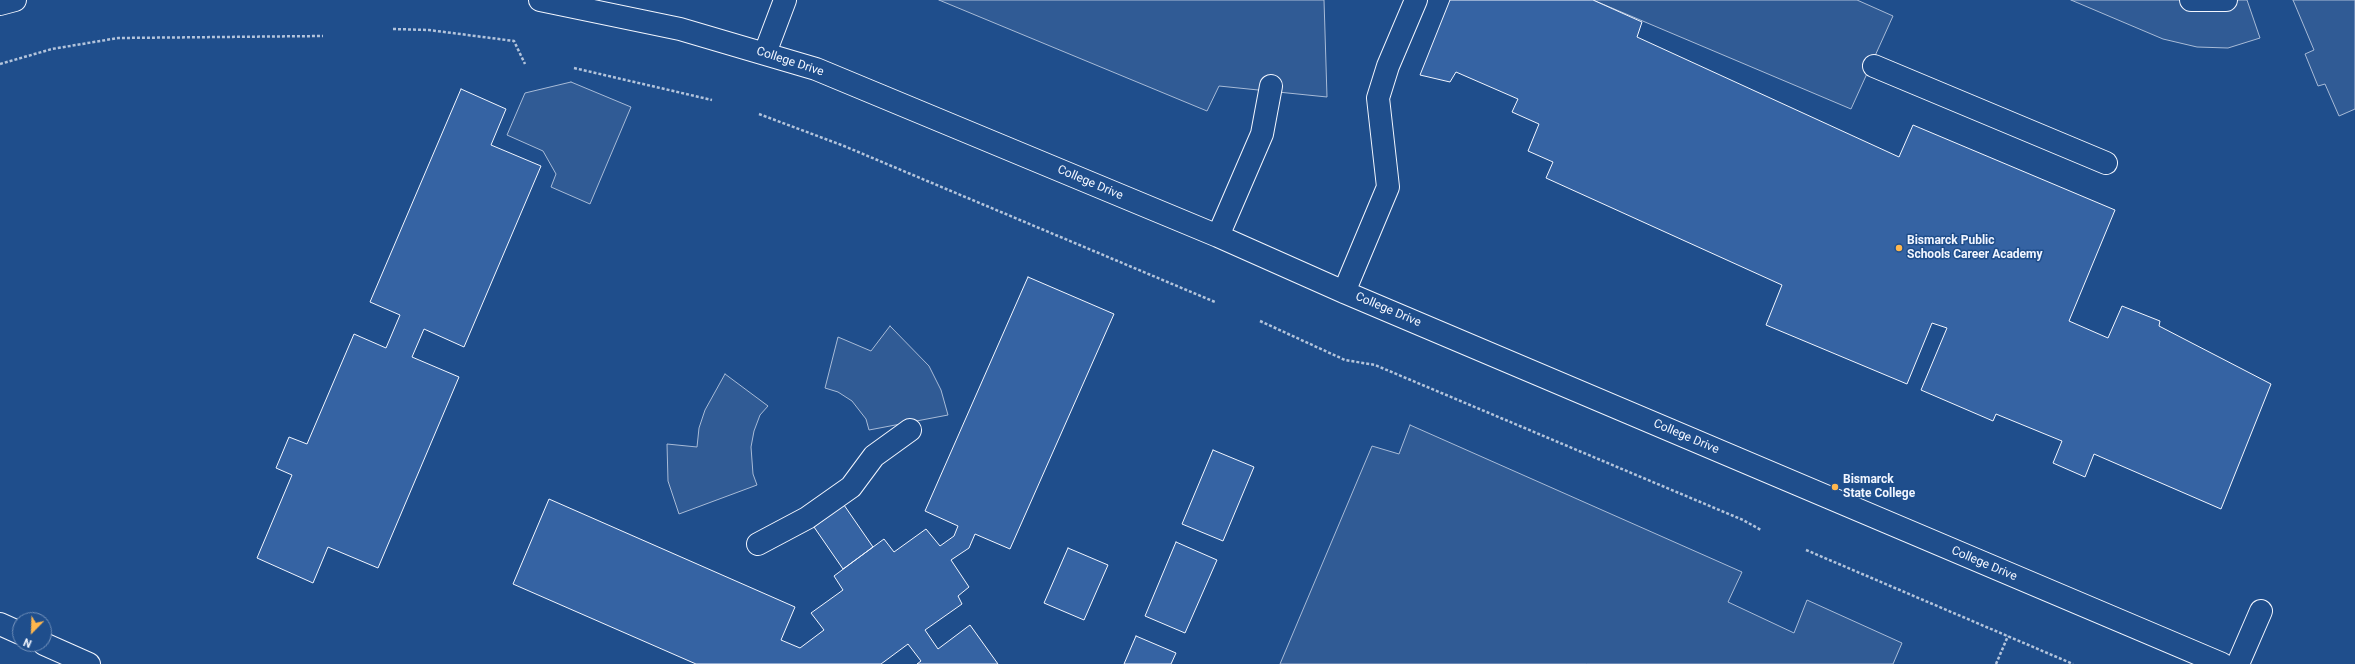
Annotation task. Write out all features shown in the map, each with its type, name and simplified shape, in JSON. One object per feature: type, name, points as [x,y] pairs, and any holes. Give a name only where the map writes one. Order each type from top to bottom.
[{"type":"street","points":[[0,4],[15,0]]},
{"type":"street","name":"College Drive","points":[[540,0],[680,29],[816,69],[862,87],[1218,236],[1344,292],[2222,664]]},
{"type":"street","points":[[765,53],[785,0]]},
{"type":"street","points":[[1344,292],[1388,187],[1378,98],[1388,66],[1416,0]]},
{"type":"street","points":[[2191,0],[2226,0]]},
{"type":"street","points":[[1874,66],[2106,163]]},
{"type":"street","points":[[1218,236],[1262,134],[1271,86]]},
{"type":"street","points":[[758,544],[807,518],[852,487],[874,456],[910,430]]},
{"type":"street","points":[[2238,664],[2261,611]]},
{"type":"street","points":[[0,624],[12,629]]},
{"type":"street","points":[[52,648],[89,664]]},
{"type":"path","points":[[393,29],[430,30],[514,41],[525,64]]},
{"type":"path","points":[[0,64],[52,48],[118,38],[323,36]]},
{"type":"path","points":[[574,68],[712,100]]},
{"type":"path","points":[[759,114],[844,146],[1215,302]]},
{"type":"path","points":[[1260,321],[1345,360],[1375,365],[1742,520],[1761,530]]},
{"type":"path","points":[[1806,550],[2073,664]]},
{"type":"path","points":[[1996,664],[2008,636]]},
{"type":"shaded area","points":[[939,0],[1324,0],[1327,97],[1219,86],[1207,111]]},
{"type":"shaded area","points":[[1593,0],[1857,0],[1893,16],[1851,109]]},
{"type":"shaded area","points":[[2071,0],[2247,0],[2260,38],[2228,48],[2197,47],[2163,39]]},
{"type":"shaded area","points":[[2293,0],[2355,0],[2355,109],[2339,116],[2325,84],[2318,86],[2305,54],[2314,50]]},
{"type":"shaded area","points":[[571,82],[631,107],[590,204],[551,187],[556,174],[543,151],[507,135],[525,93]]},
{"type":"shaded area","points":[[890,326],[929,366],[941,390],[948,415],[869,430],[866,419],[852,401],[838,392],[825,388],[838,337],[871,351]]},
{"type":"shaded area","points":[[725,374],[768,406],[760,415],[754,431],[751,447],[753,474],[757,485],[679,514],[668,481],[667,444],[697,447],[699,428],[705,410]]},
{"type":"shaded area","points":[[1410,425],[1742,572],[1728,602],[1794,633],[1807,600],[1902,643],[1893,664],[1280,664],[1372,446],[1399,454]]},
{"type":"building","name":"Bismarck Public Schools Career Academy","points":[[1450,0],[1593,0],[1642,22],[1637,37],[1899,157],[1913,125],[2115,210],[2069,321],[2108,338],[2122,306],[2160,321],[2159,326],[2271,384],[2221,509],[2094,454],[2085,477],[2053,463],[2062,441],[1996,414],[1993,421],[1921,390],[1947,328],[1932,323],[1907,384],[1766,325],[1782,285],[1546,178],[1553,162],[1528,151],[1539,124],[1512,112],[1518,99],[1456,72],[1450,82],[1420,75]]},
{"type":"building","points":[[461,89],[506,109],[491,145],[541,166],[464,347],[424,329],[412,357],[459,377],[378,568],[328,547],[313,583],[257,558],[292,475],[276,468],[289,437],[307,444],[354,334],[386,348],[400,315],[370,302]]},
{"type":"building","points":[[1028,277],[1114,314],[1010,549],[975,534],[969,548],[951,560],[969,587],[958,596],[962,604],[925,630],[938,649],[970,625],[998,664],[917,664],[921,661],[908,644],[881,664],[696,664],[513,584],[549,499],[795,607],[781,640],[800,648],[824,630],[811,613],[843,590],[834,576],[884,539],[894,552],[926,529],[940,546],[954,536],[958,526],[925,511]]},
{"type":"building","points":[[1213,450],[1254,467],[1223,541],[1182,524]]},
{"type":"building","points":[[844,505],[873,547],[843,569],[814,527]]},
{"type":"building","points":[[1176,542],[1217,560],[1185,633],[1145,616]]},
{"type":"building","points":[[1068,548],[1108,565],[1084,620],[1044,603]]},
{"type":"building","points":[[1136,636],[1176,653],[1171,664],[1124,664]]},
{"type":"place","name":"Bismarck Public Schools Career Academy","points":[[1899,248]]},
{"type":"place","name":"Bismarck State College","points":[[1835,487]]}]
